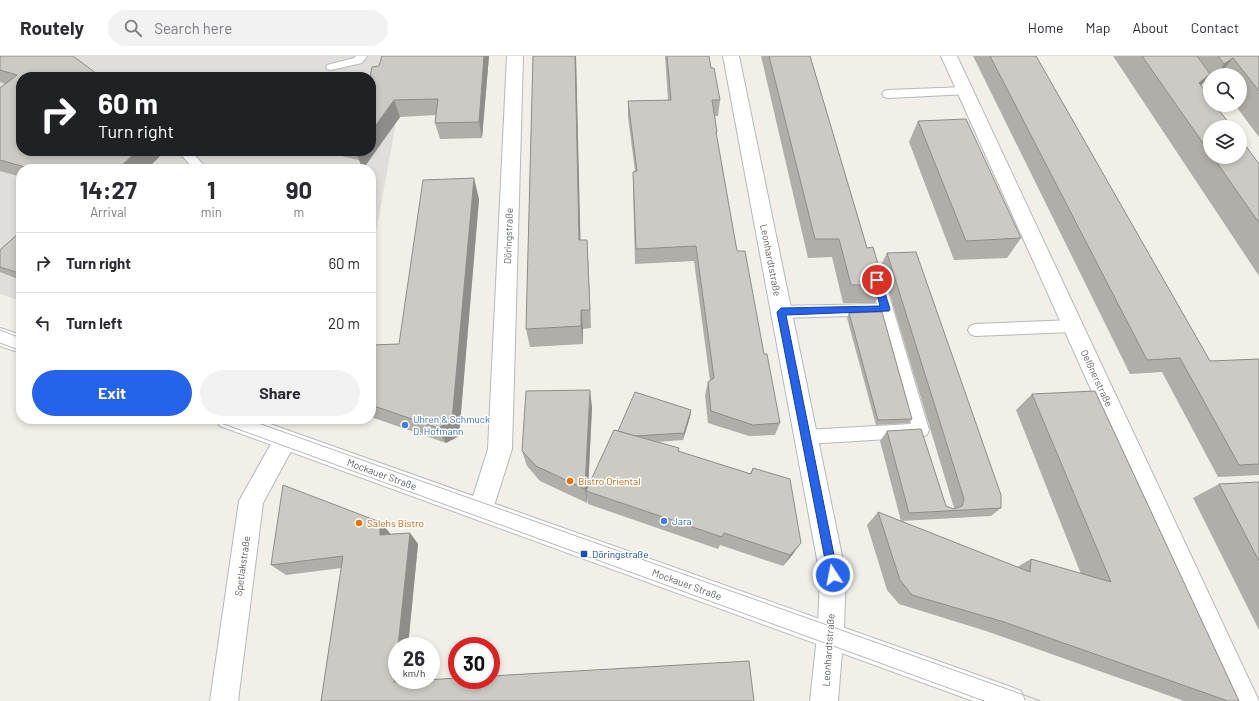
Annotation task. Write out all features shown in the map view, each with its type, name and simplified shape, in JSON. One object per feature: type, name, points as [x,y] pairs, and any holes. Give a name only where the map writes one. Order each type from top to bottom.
[{"type":"street","name":"Döringstraße","points":[[481,509],[500,449],[515,56]]},
{"type":"street","name":"Leonhardtstraße","points":[[731,56],[833,575],[830,636],[824,701]]},
{"type":"street","name":"Oelßnerstraße","points":[[949,56],[1245,701]]},
{"type":"street","points":[[0,337],[16,342]]},
{"type":"street","name":"Mockauer Straße","points":[[242,424],[1011,701]]},
{"type":"street","name":"Spetlakstraße","points":[[224,701],[252,501],[285,440]]},
{"type":"lane","points":[[331,67],[358,61],[362,56]]},
{"type":"lane","points":[[888,94],[965,91]]},
{"type":"lane","points":[[189,156],[196,164]]},
{"type":"lane","points":[[806,437],[923,437],[873,266]]},
{"type":"lane","points":[[781,312],[886,309]]},
{"type":"lane","points":[[975,330],[1073,326]]},
{"type":"shaded area","points":[[0,56],[408,56],[376,232],[376,164],[16,164],[16,299],[0,294]]},
{"type":"building","points":[[0,56],[73,56],[94,72],[16,72],[16,75],[0,70]]},
{"type":"building","points":[[382,56],[484,56],[479,122],[435,123],[438,99],[394,100],[376,125],[376,72],[371,72],[372,67],[379,66]]},
{"type":"building","points":[[533,56],[575,56],[579,240],[587,240],[590,310],[581,310],[581,326],[526,329]]},
{"type":"building","points":[[667,56],[709,56],[711,68],[714,68],[720,100],[712,100],[716,132],[737,251],[745,251],[764,354],[767,354],[780,423],[753,425],[711,411],[708,382],[714,378],[696,246],[636,249],[633,172],[637,171],[628,101],[671,100]]},
{"type":"building","points":[[769,56],[810,56],[867,248],[873,247],[884,285],[851,285],[839,239],[815,239]]},
{"type":"building","points":[[990,56],[1036,56],[1210,361],[1259,359],[1259,464],[1239,465],[1180,358],[1147,360]]},
{"type":"building","points":[[1142,56],[1197,56],[1206,68],[1203,68],[1203,80],[1199,83],[1203,88],[1203,112],[1220,112],[1227,120],[1203,120],[1203,143]]},
{"type":"building","points":[[1218,56],[1259,56],[1259,91],[1247,76],[1247,68],[1241,68],[1233,58],[1224,64]]},
{"type":"building","points":[[16,76],[16,156],[132,156],[123,164],[16,164],[0,160],[0,88]]},
{"type":"building","points":[[966,119],[1021,238],[966,241],[918,121]]},
{"type":"building","points":[[1247,148],[1259,164],[1259,223],[1218,164],[1247,164]]},
{"type":"building","points":[[474,178],[452,420],[438,428],[376,407],[376,345],[399,344],[423,180]]},
{"type":"building","points":[[16,236],[16,272],[0,267],[0,250]]},
{"type":"building","points":[[916,252],[1001,495],[1001,508],[909,513],[887,431],[921,429],[946,506],[954,509],[962,506],[964,499],[887,253]]},
{"type":"building","points":[[882,312],[912,419],[878,420],[849,313]]},
{"type":"building","points":[[590,390],[585,489],[536,466],[522,451],[526,391]]},
{"type":"building","points":[[1095,391],[1239,701],[1228,701],[1004,622],[912,595],[900,580],[878,512],[1030,572],[1031,559],[1111,582],[1032,394]]},
{"type":"building","points":[[635,392],[691,410],[684,433],[635,436],[618,431]]},
{"type":"building","points":[[614,430],[679,448],[678,451],[751,474],[753,468],[790,479],[801,543],[790,555],[724,533],[722,537],[586,491]]},
{"type":"building","points":[[1259,482],[1259,561],[1219,484]]},
{"type":"building","points":[[283,485],[380,522],[380,535],[410,533],[399,637],[388,637],[388,689],[440,689],[440,679],[448,679],[448,689],[500,689],[500,675],[749,661],[754,701],[321,701],[343,556],[271,565]]},
{"type":"tram line","points":[[0,330],[16,336]]},
{"type":"tram line","points":[[0,343],[16,349]]},
{"type":"tram line","points":[[224,424],[984,701]]},
{"type":"tram line","points":[[261,424],[1041,701]]},
{"type":"place","name":"Uhren & Schmuck D. Hofmann","points":[[405,425]]},
{"type":"place","name":"Bistro Oriental","points":[[570,481]]},
{"type":"place","name":"Jara","points":[[664,521]]},
{"type":"place","name":"Salehs Bistro","points":[[359,523]]},
{"type":"place","name":"Döringstraße","points":[[584,554]]},
{"type":"route","points":[[833,575],[781,312],[886,309],[877,280]]}]
